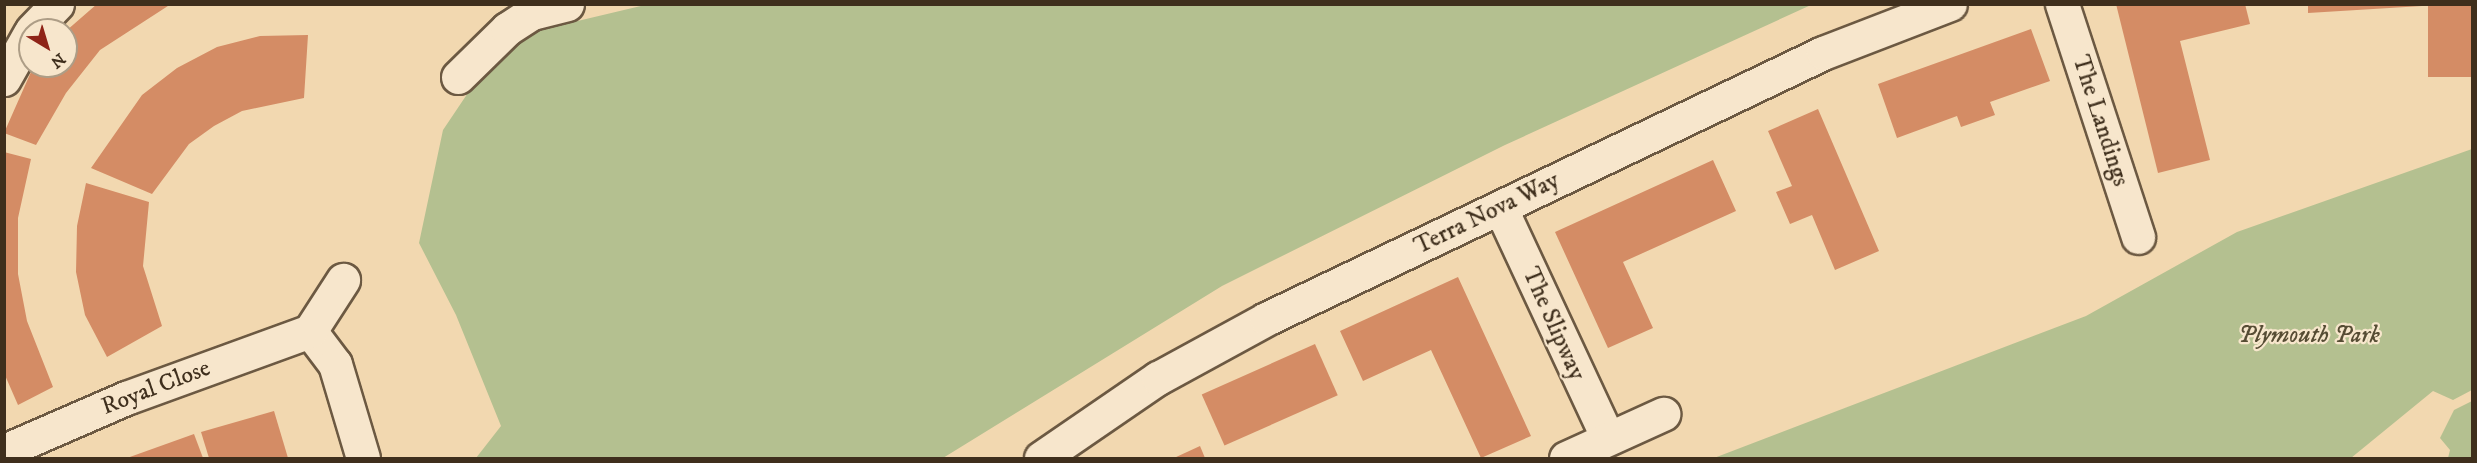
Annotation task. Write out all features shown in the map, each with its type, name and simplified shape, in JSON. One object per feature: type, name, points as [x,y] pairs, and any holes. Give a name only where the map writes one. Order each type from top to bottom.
[{"type":"street","points":[[44,18],[57,4]]},
{"type":"street","points":[[458,77],[507,29],[532,13],[567,4]]},
{"type":"street","name":"Terra Nova Way","points":[[1041,459],[1222,342],[1823,53],[1950,4]]},
{"type":"street","name":"The Landings","points":[[2062,4],[2138,237]]},
{"type":"street","points":[[4,79],[18,55]]},
{"type":"street","name":"The Slipway","points":[[1501,209],[1608,438]]},
{"type":"street","points":[[343,280],[310,331],[334,364],[363,459]]},
{"type":"street","name":"Royal Close","points":[[9,438],[310,331]]},
{"type":"street","points":[[1566,459],[1663,414]]},
{"type":"green space","points":[[645,5],[1811,5],[1505,145],[1222,286],[943,458],[476,458],[501,426],[456,315],[419,243],[443,130],[484,69],[527,33]]},
{"type":"green space","name":"Plymouth Park","points":[[2472,149],[2472,390],[2453,400],[2433,391],[2351,458],[1714,458],[2086,316],[2237,232]]},
{"type":"green space","points":[[2472,401],[2472,458],[2448,458],[2450,450],[2440,438],[2454,410]]},
{"type":"building","points":[[97,4],[171,4],[100,50],[78,78],[78,21]]},
{"type":"building","points":[[2116,4],[2245,4],[2250,24],[2180,41],[2210,160],[2158,173]]},
{"type":"building","points":[[2308,4],[2422,4],[2422,6],[2308,13]]},
{"type":"building","points":[[2428,4],[2472,4],[2472,77],[2428,77]]},
{"type":"building","points":[[2031,29],[2050,81],[1990,102],[1995,115],[1961,127],[1957,116],[1897,138],[1878,84]]},
{"type":"building","points":[[308,35],[304,98],[242,111],[214,126],[189,144],[152,194],[91,168],[142,95],[177,68],[217,47],[260,36]]},
{"type":"building","points":[[28,78],[78,78],[66,93],[36,145],[4,133]]},
{"type":"building","points":[[1818,109],[1879,251],[1835,270],[1812,215],[1790,224],[1776,192],[1792,186],[1768,131]]},
{"type":"building","points":[[4,152],[31,159],[18,218],[18,274],[27,321],[53,387],[18,405],[4,373]]},
{"type":"building","points":[[1713,160],[1736,211],[1623,262],[1653,328],[1608,348],[1555,232]]},
{"type":"building","points":[[86,183],[149,202],[143,266],[162,326],[107,357],[85,315],[76,272],[77,226]]},
{"type":"building","points":[[1458,277],[1531,436],[1481,458],[1431,350],[1363,381],[1340,331]]},
{"type":"building","points":[[1315,344],[1338,395],[1224,446],[1202,394]]},
{"type":"building","points":[[274,411],[288,458],[209,458],[201,432]]},
{"type":"building","points":[[194,434],[203,458],[127,458]]},
{"type":"building","points":[[1200,446],[1205,458],[1174,458]]}]
